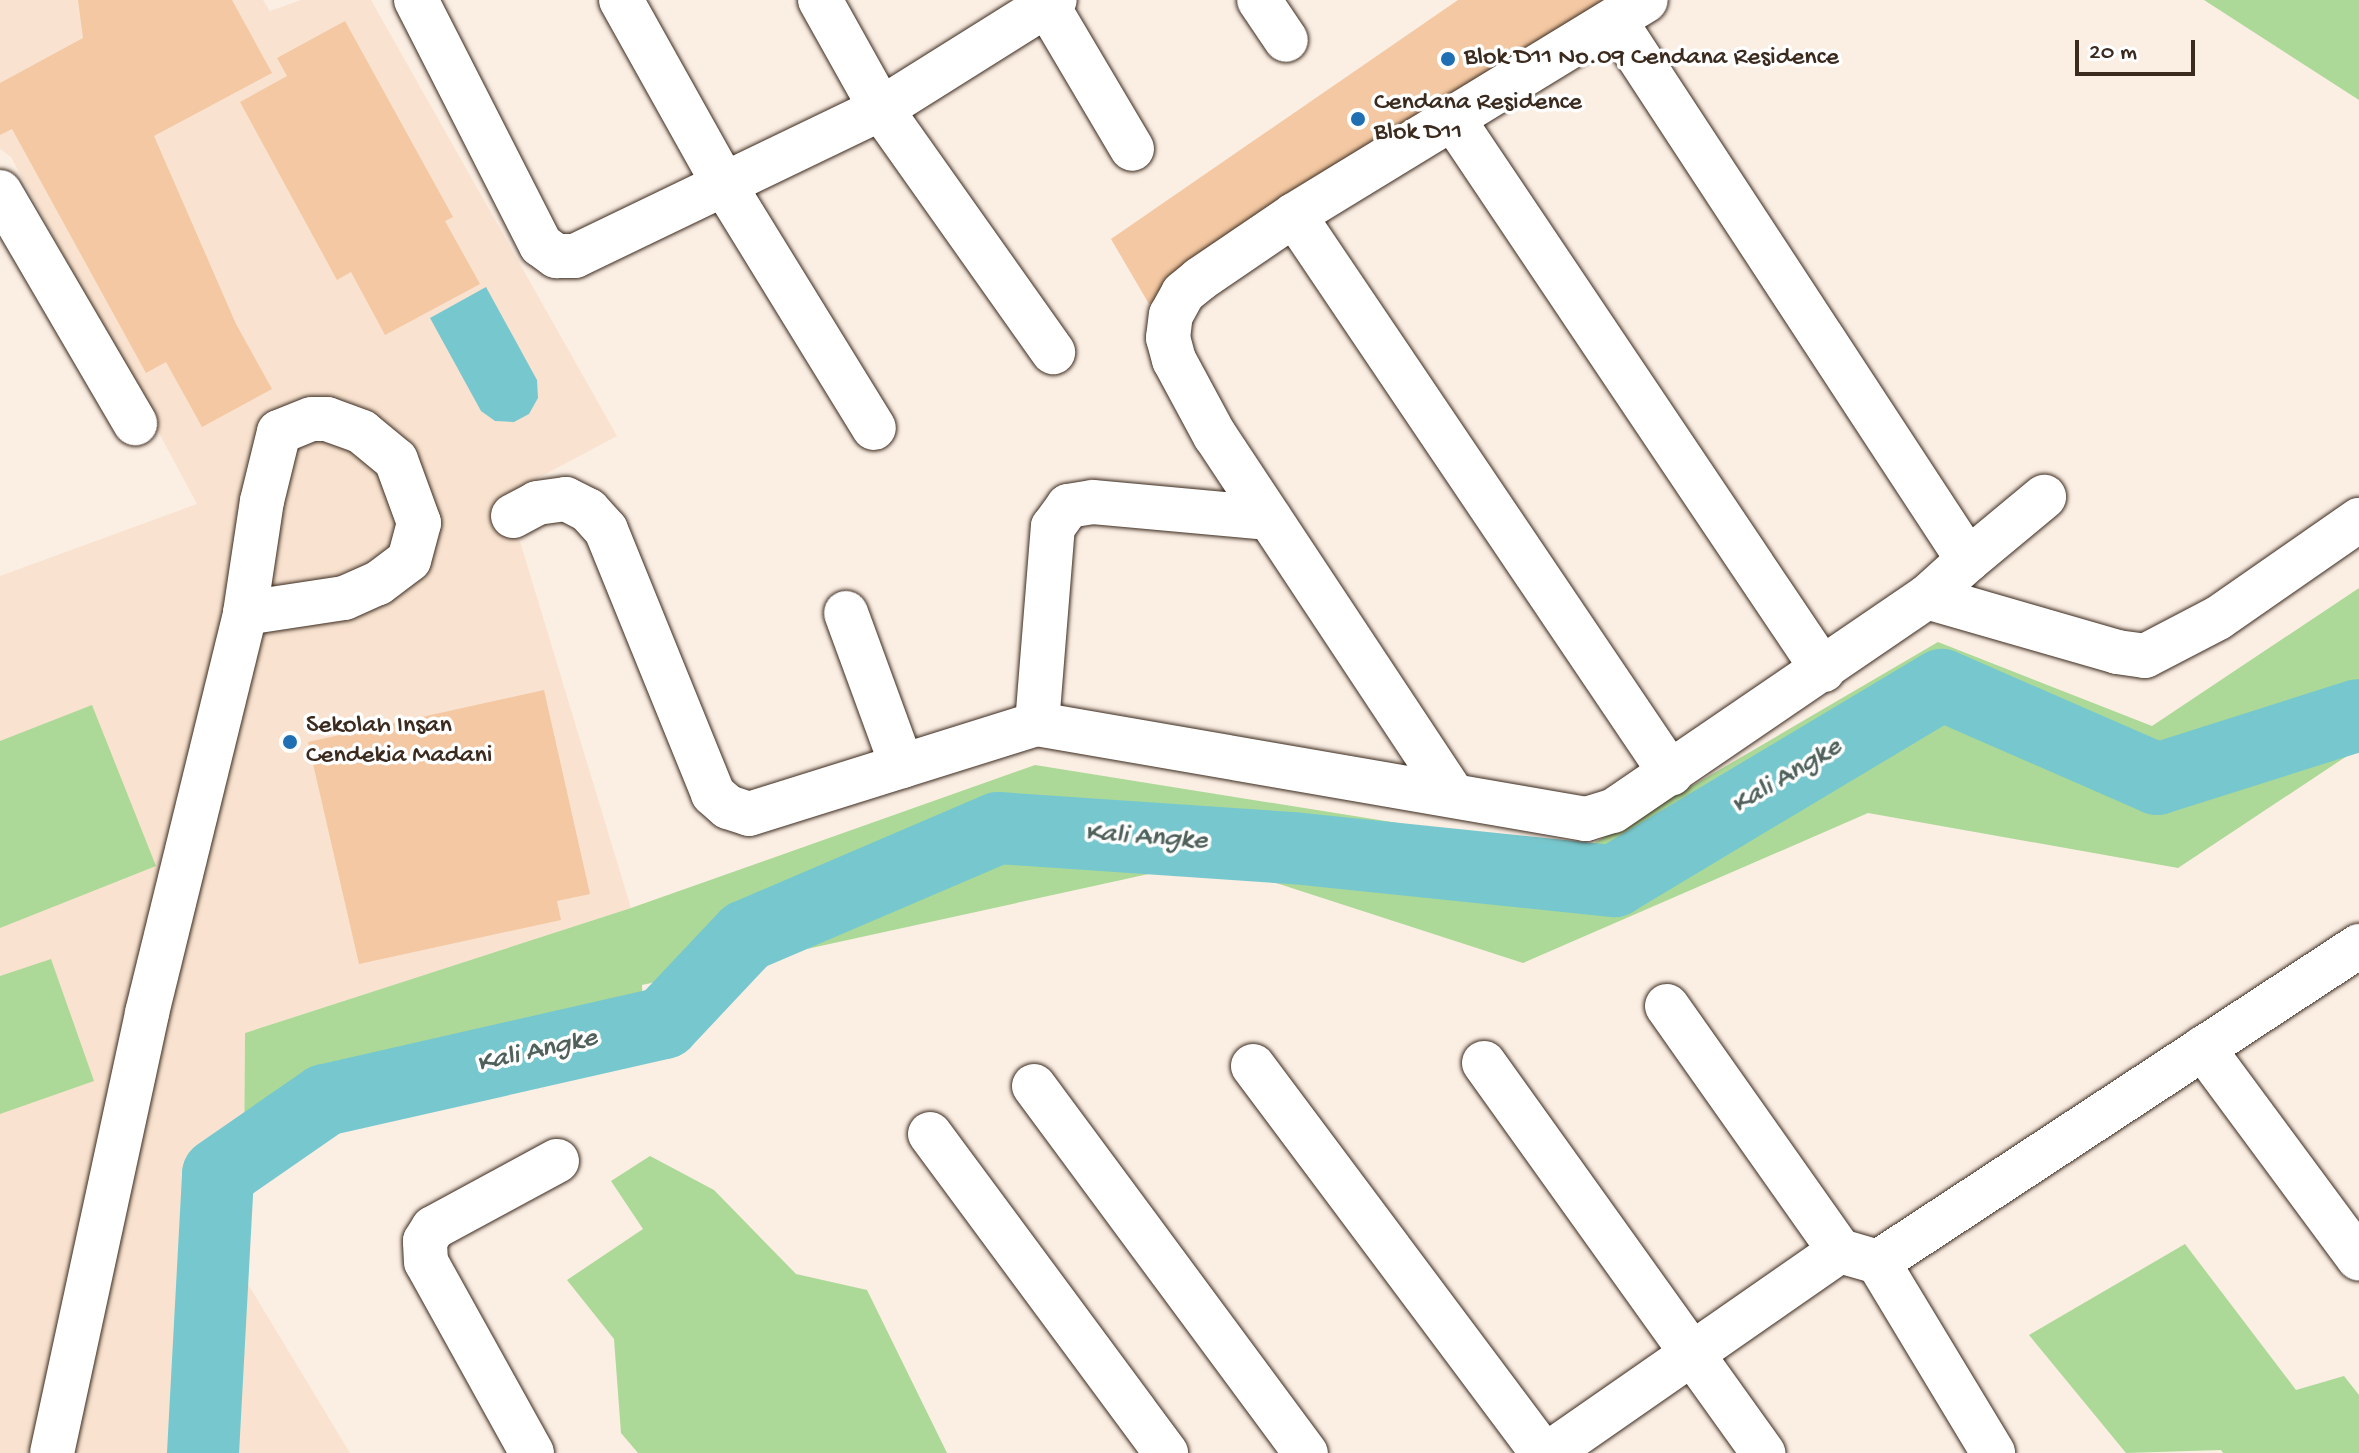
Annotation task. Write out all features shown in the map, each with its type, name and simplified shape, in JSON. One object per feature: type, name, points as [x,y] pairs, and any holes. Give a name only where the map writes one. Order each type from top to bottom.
[{"type":"street","points":[[416,0],[541,245],[556,256],[575,256],[881,109],[1035,6],[1132,149]]},
{"type":"street","points":[[621,0],[725,186],[874,428]]},
{"type":"street","points":[[820,0],[881,109],[1053,352]]},
{"type":"street","points":[[1259,0],[1286,40]]},
{"type":"street","points":[[1453,795],[1215,436],[1174,360],[1168,338],[1171,315],[1183,293],[1294,215],[1630,10],[1968,560]]},
{"type":"street","points":[[1453,119],[1823,670]]},
{"type":"street","points":[[0,192],[135,423]]},
{"type":"street","points":[[1294,215],[1671,774]]},
{"type":"street","points":[[52,1453],[147,1013],[245,613],[262,501],[279,432],[312,419],[327,419],[362,432],[396,460],[419,523],[409,560],[378,583],[344,598],[245,613]]},
{"type":"street","points":[[513,516],[537,503],[566,499],[588,510],[606,530],[713,794],[728,807],[749,814],[1037,724],[1586,819],[1613,811],[1671,774],[1927,597],[2044,497]]},
{"type":"street","points":[[1037,724],[1053,527],[1068,506],[1093,502],[1269,518]]},
{"type":"street","points":[[1927,597],[2117,652],[2145,656],[2218,618],[2359,520]]},
{"type":"street","points":[[846,613],[902,766]]},
{"type":"street","points":[[1549,1453],[1692,1354],[2203,1048],[2358,949]]},
{"type":"street","points":[[1667,1006],[1859,1256],[1993,1453]]},
{"type":"street","points":[[2203,1048],[2359,1259]]},
{"type":"street","points":[[1484,1063],[1763,1453]]},
{"type":"street","points":[[1253,1066],[1542,1453]]},
{"type":"street","points":[[1034,1086],[1306,1453]]},
{"type":"street","points":[[930,1134],[1166,1453]]},
{"type":"street","points":[[532,1453],[426,1262],[425,1241],[433,1228],[557,1161]]},
{"type":"shaded area","name":"Sekolah Insan Cendekia Madani","points":[[0,0],[263,0],[270,11],[301,0],[371,0],[617,436],[506,495],[631,908],[245,1033],[242,1274],[350,1453],[0,1453],[0,576],[197,504],[11,157],[0,149]]},
{"type":"green space","points":[[2204,0],[2359,0],[2359,100]]},
{"type":"green space","points":[[2359,588],[2359,748],[2178,868],[1868,813],[1523,963],[1208,861],[642,985],[645,1054],[244,1156],[245,1033],[631,908],[1035,765],[1579,852],[1938,642],[2152,726]]},
{"type":"green space","points":[[92,705],[156,866],[0,928],[0,741]]},
{"type":"green space","points":[[51,959],[94,1081],[0,1114],[0,976]]},
{"type":"green space","points":[[650,1156],[714,1190],[796,1274],[867,1290],[947,1453],[638,1453],[621,1433],[614,1339],[567,1280],[643,1229],[611,1181]]},
{"type":"green space","points":[[2185,1244],[2296,1390],[2344,1376],[2359,1395],[2359,1453],[2223,1453],[2221,1450],[2126,1453],[2029,1335]]},
{"type":"water","points":[[486,287],[537,380],[538,398],[529,414],[514,422],[495,421],[481,411],[430,318]]},
{"type":"building","points":[[78,0],[232,0],[272,73],[154,136],[236,324],[272,389],[202,427],[166,362],[146,373],[12,129],[0,135],[0,83],[83,38]]},
{"type":"building","name":"Cendana Residence Blok D11","points":[[1458,0],[1616,0],[1149,304],[1111,239]]},
{"type":"building","points":[[345,21],[453,217],[445,221],[480,284],[385,335],[351,272],[337,280],[240,102],[287,76],[277,58]]},
{"type":"building","points":[[544,690],[590,894],[557,901],[561,920],[359,964],[308,742]]},
{"type":"waterway","name":"Kali Angke","points":[[203,1453],[218,1174],[325,1100],[664,1023],[746,936],[998,828],[1293,848],[1614,881],[1942,685],[2157,779],[2359,715]]},
{"type":"place","name":"Blok D11 No.09 Cendana Residence","points":[[1448,59]]},
{"type":"place","name":"Cendana Residence Blok D11","points":[[1358,119]]},
{"type":"place","name":"Sekolah Insan Cendekia Madani","points":[[290,742]]}]
